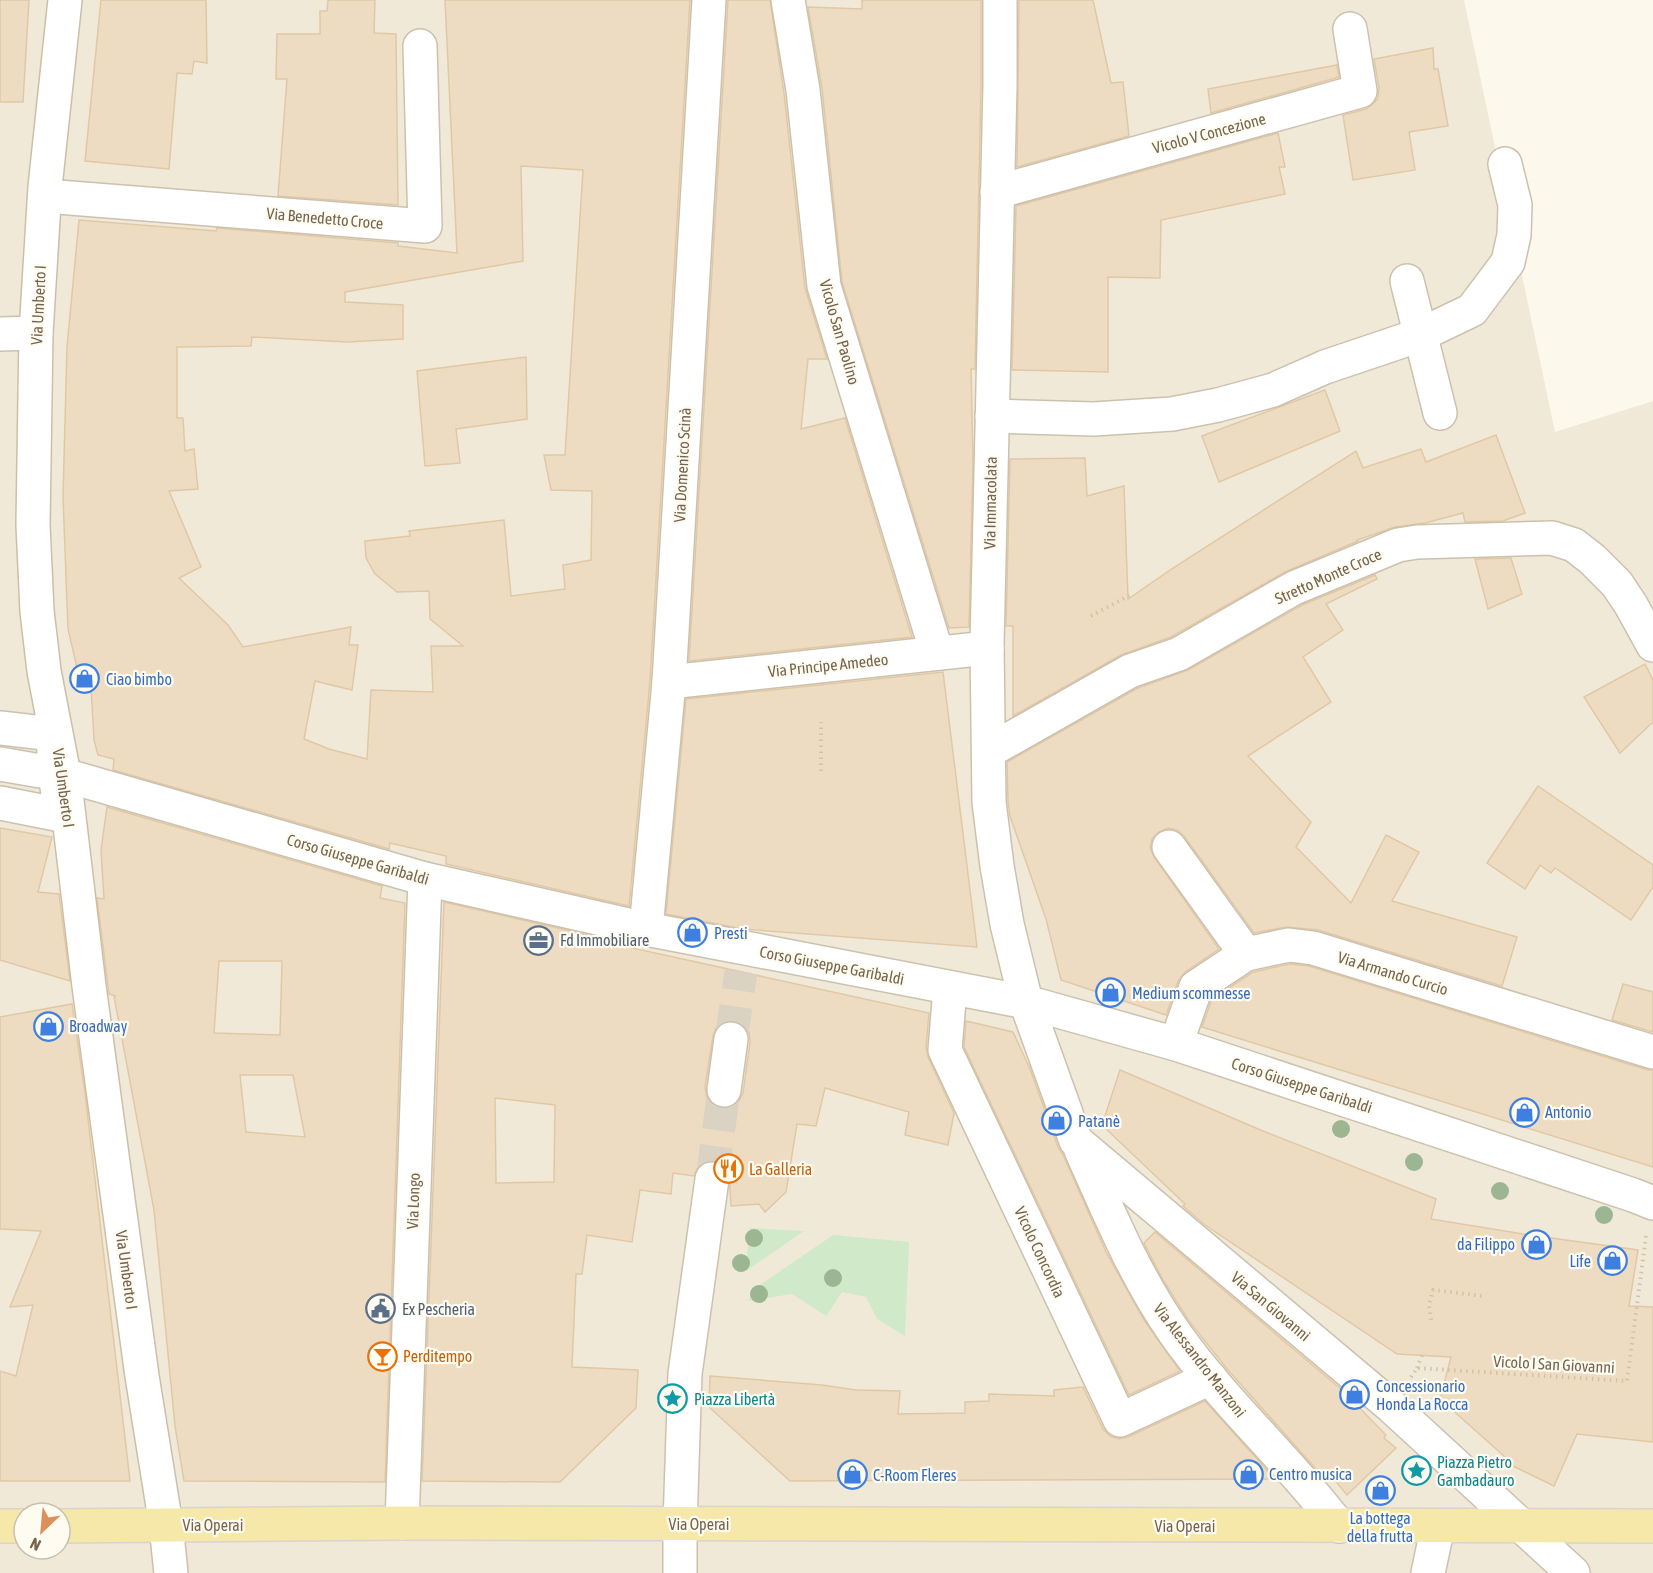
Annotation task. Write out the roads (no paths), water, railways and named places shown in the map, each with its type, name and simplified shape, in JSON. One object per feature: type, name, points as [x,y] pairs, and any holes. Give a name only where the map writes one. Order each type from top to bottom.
[{"type":"main road","name":"Via Operai","points":[[72,1526],[402,1523],[1653,1526]]},
{"type":"street","name":"Via Umberto I","points":[[65,0],[45,196],[36,333],[33,525],[37,610],[171,1573]]},
{"type":"street","name":"Via Domenico Scinà","points":[[646,929],[669,682],[709,0]]},
{"type":"street","name":"Vicolo San Paolino","points":[[789,0],[803,90],[824,286],[937,653]]},
{"type":"street","name":"Via Immacolata","points":[[1000,0],[987,648],[989,802],[1007,924],[1026,1002]]},
{"type":"street","name":"Vicolo V Concezione","points":[[997,192],[1360,91],[1350,29]]},
{"type":"street","name":"Via Benedetto Croce","points":[[45,196],[425,226],[420,46]]},
{"type":"street","points":[[992,416],[1094,419],[1172,414],[1218,405],[1272,390],[1325,367],[1420,335],[1472,310],[1508,262],[1514,235],[1515,205],[1505,164]]},
{"type":"street","points":[[1407,281],[1440,413]]},
{"type":"street","points":[[0,334],[36,333]]},
{"type":"street","name":"Stretto Monte Croce","points":[[989,751],[1130,670],[1179,654],[1294,588],[1398,545],[1417,542],[1544,538],[1552,538],[1574,545],[1617,584],[1653,645]]},
{"type":"street","name":"Via Principe Amedeo","points":[[669,682],[987,648]]},
{"type":"street","points":[[0,728],[53,734],[59,774],[61,815],[0,803]]},
{"type":"street","name":"Corso Giuseppe Garibaldi","points":[[0,764],[59,774],[425,879],[646,929],[742,959],[950,988],[1026,1002],[1176,1044],[1652,1202]]},
{"type":"street","points":[[1169,847],[1246,954]]},
{"type":"street","name":"Via Longo","points":[[402,1523],[425,879]]},
{"type":"street","name":"Via Armando Curcio","points":[[1176,1044],[1196,987],[1246,954],[1288,945],[1313,948],[1653,1052]]},
{"type":"street","name":"Vicolo Concordia","points":[[950,988],[945,1050],[1120,1420],[1210,1378]]},
{"type":"street","points":[[1026,1002],[1076,1141]]},
{"type":"street","points":[[724,1090],[731,1039]]},
{"type":"street","name":"Via Alessandro Manzoni","points":[[1076,1141],[1127,1251],[1148,1291],[1175,1333],[1210,1378],[1339,1526]]},
{"type":"street","name":"Via San Giovanni","points":[[1076,1141],[1392,1407],[1573,1573]]},
{"type":"street","points":[[680,1573],[685,1374],[712,1179]]},
{"type":"street","points":[[1428,1573],[1438,1526]]},
{"type":"tunnel","points":[[731,1039],[741,972]]},
{"type":"tunnel","points":[[712,1179],[724,1090]]},
{"type":"place","name":"Ciao bimbo","points":[[85,679]]},
{"type":"place","name":"Presti","points":[[693,933]]},
{"type":"place","name":"Fd Immobiliare","points":[[539,940]]},
{"type":"place","name":"Medium scommesse","points":[[1111,993]]},
{"type":"place","name":"Broadway","points":[[48,1026]]},
{"type":"place","name":"Antonio","points":[[1524,1112]]},
{"type":"place","name":"Patanè","points":[[1057,1121]]},
{"type":"place","name":"La Galleria","points":[[728,1169]]},
{"type":"place","name":"da Filippo","points":[[1536,1244]]},
{"type":"place","name":"Life","points":[[1612,1261]]},
{"type":"place","name":"Ex Pescheria","points":[[381,1309]]},
{"type":"place","name":"Perditempo","points":[[382,1356]]},
{"type":"place","name":"Concessionario Honda La Rocca","points":[[1355,1395]]},
{"type":"place","name":"Piazza Libertà","points":[[673,1399]]},
{"type":"place","name":"Piazza Pietro Gambadauro","points":[[1416,1471]]},
{"type":"place","name":"Centro musica","points":[[1248,1474]]},
{"type":"place","name":"C-Room Fleres","points":[[852,1475]]},
{"type":"place","name":"La bottega della frutta","points":[[1380,1490]]}]
